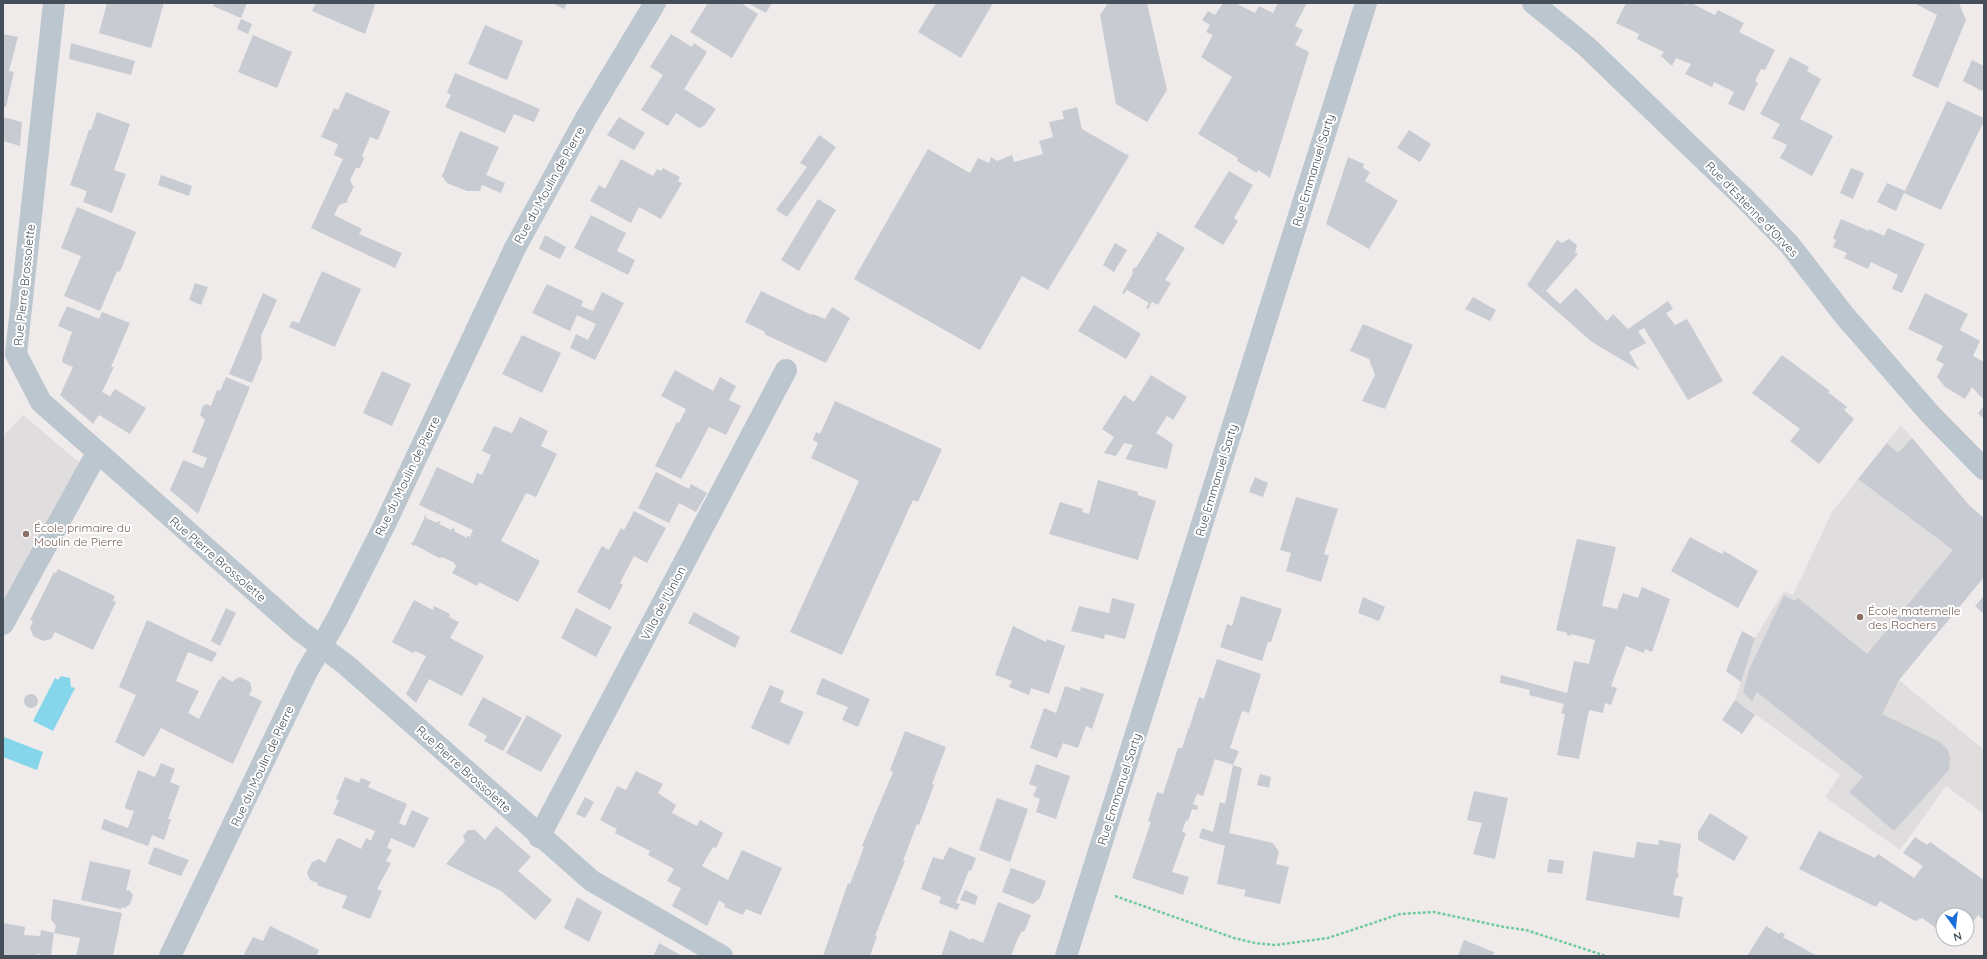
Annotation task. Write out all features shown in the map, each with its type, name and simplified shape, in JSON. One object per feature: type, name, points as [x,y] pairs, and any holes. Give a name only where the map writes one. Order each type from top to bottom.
[{"type":"street","name":"Rue Pierre Brossolette","points":[[54,3],[16,354],[40,402],[321,648],[345,664],[539,837],[592,881],[722,956]]},
{"type":"street","name":"Rue du Moulin de Pierre","points":[[170,956],[306,673],[321,648],[386,522],[515,248],[586,118],[655,3]]},
{"type":"street","name":"Rue Emmanuel Sarty","points":[[1066,956],[1366,3]]},
{"type":"street","name":"Rue d'Estienne d'Orves","points":[[1533,3],[1586,46],[1756,210],[1789,244],[1844,314],[1930,414],[1984,469]]},
{"type":"street","name":"Villa de l'Union","points":[[539,837],[786,370]]},
{"type":"street","points":[[3,624],[97,453]]},
{"type":"path","points":[[1114,896],[1234,938],[1255,943],[1276,945],[1328,938],[1400,914],[1434,912],[1504,928],[1526,930],[1606,956]]},
{"type":"shaded area","name":"École primaire du Moulin de Pierre","points":[[23,415],[80,463],[3,617],[3,436]]},
{"type":"shaded area","name":"École maternelle des Rochers","points":[[1901,425],[1969,505],[1984,518],[1984,577],[1899,680],[1984,750],[1984,814],[1946,786],[1900,850],[1825,797],[1840,775],[1735,700],[1755,638],[1784,591],[1793,595],[1832,512]]},
{"type":"water","points":[[61,676],[70,678],[71,687],[75,688],[53,731],[33,721],[55,678],[58,680]]},
{"type":"water","points":[[4,737],[43,752],[37,770],[3,757]]},
{"type":"building","points":[[107,3],[164,3],[151,48],[99,33]]},
{"type":"building","points":[[214,3],[247,3],[241,18],[213,6]]},
{"type":"building","points":[[316,3],[374,3],[375,5],[365,34],[312,11]]},
{"type":"building","points":[[552,3],[567,3],[564,9]]},
{"type":"building","points":[[708,3],[741,3],[758,14],[732,58],[690,32]]},
{"type":"building","points":[[748,3],[772,3],[766,13]]},
{"type":"building","points":[[936,3],[993,3],[961,58],[918,32]]},
{"type":"building","points":[[1108,3],[1147,3],[1167,90],[1147,122],[1116,104],[1100,15]]},
{"type":"building","points":[[1223,3],[1235,3],[1255,13],[1259,6],[1273,13],[1278,3],[1307,3],[1295,26],[1303,30],[1295,45],[1309,52],[1270,178],[1258,170],[1257,173],[1237,161],[1238,158],[1198,134],[1232,77],[1201,57],[1213,35],[1206,32],[1210,25],[1202,20],[1208,11],[1215,15]]},
{"type":"building","points":[[1626,3],[1682,3],[1687,5],[1691,3],[1715,15],[1718,10],[1744,23],[1739,32],[1775,50],[1765,70],[1761,69],[1755,81],[1758,83],[1744,111],[1728,104],[1734,92],[1714,82],[1712,87],[1685,74],[1691,64],[1676,58],[1672,66],[1661,56],[1664,52],[1637,39],[1639,34],[1616,23]]},
{"type":"building","points":[[1914,3],[1959,3],[1966,20],[1938,88],[1912,76],[1937,15]]},
{"type":"building","points":[[241,19],[252,24],[248,34],[237,29]]},
{"type":"building","points":[[485,25],[523,41],[507,80],[468,64]]},
{"type":"building","points":[[3,34],[18,37],[9,71],[14,72],[6,107],[3,107]]},
{"type":"building","points":[[671,34],[692,47],[694,43],[707,52],[684,89],[716,109],[704,126],[699,128],[676,113],[668,126],[641,110],[663,75],[650,67]]},
{"type":"building","points":[[253,35],[292,52],[277,88],[238,72]]},
{"type":"building","points":[[71,43],[135,61],[131,75],[69,59]]},
{"type":"building","points":[[1790,57],[1809,67],[1807,71],[1821,79],[1800,119],[1833,136],[1812,176],[1780,158],[1787,145],[1772,138],[1780,124],[1760,114]]},
{"type":"building","points":[[1972,60],[1984,66],[1984,87],[1982,91],[1963,81]]},
{"type":"building","points":[[455,73],[540,109],[534,122],[514,114],[505,133],[445,107],[451,95],[447,93]]},
{"type":"building","points":[[346,92],[390,111],[378,140],[370,137],[362,156],[364,158],[360,168],[356,168],[350,180],[354,188],[347,201],[348,202],[339,205],[334,215],[362,229],[359,234],[402,253],[395,268],[311,228],[343,159],[334,155],[338,144],[321,137],[334,108],[338,110]]},
{"type":"building","points":[[1947,101],[1984,118],[1984,121],[1941,210],[1904,193],[1896,211],[1877,202],[1887,183],[1905,191]]},
{"type":"building","points":[[1077,107],[1082,129],[1129,156],[1048,290],[1022,276],[980,350],[854,279],[928,149],[970,173],[978,158],[989,163],[991,157],[997,161],[1012,155],[1014,162],[1043,154],[1039,141],[1053,137],[1049,122],[1064,119],[1062,111]]},
{"type":"building","points":[[97,112],[130,124],[114,170],[126,174],[112,213],[83,202],[87,191],[70,185],[89,130],[91,130]]},
{"type":"building","points":[[3,117],[22,122],[20,146],[3,141]]},
{"type":"building","points":[[619,117],[645,133],[634,150],[607,135]]},
{"type":"building","points":[[1409,130],[1431,144],[1420,162],[1397,148]]},
{"type":"building","points":[[460,131],[499,147],[486,175],[505,183],[501,193],[482,185],[480,191],[467,191],[447,183],[442,176]]},
{"type":"building","points":[[819,135],[836,147],[787,217],[776,210],[807,167],[800,163]]},
{"type":"building","points":[[1348,157],[1364,164],[1363,168],[1370,172],[1365,181],[1398,201],[1369,249],[1326,224]]},
{"type":"building","points":[[621,159],[653,176],[657,169],[661,171],[663,168],[680,177],[678,181],[682,183],[661,219],[639,207],[631,223],[590,201],[599,185],[605,189]]},
{"type":"building","points":[[1851,168],[1864,173],[1853,199],[1840,193]]},
{"type":"building","points":[[1229,171],[1253,185],[1234,218],[1238,221],[1223,245],[1194,227]]},
{"type":"building","points":[[161,175],[192,186],[189,196],[158,185]]},
{"type":"building","points":[[818,199],[836,210],[799,271],[781,260]]},
{"type":"building","points":[[77,207],[136,232],[120,272],[117,271],[100,311],[64,296],[81,256],[61,248]]},
{"type":"building","points":[[591,215],[626,233],[617,251],[635,260],[628,275],[574,248]]},
{"type":"building","points":[[1841,219],[1884,236],[1888,228],[1925,244],[1902,293],[1892,289],[1898,275],[1871,262],[1868,269],[1844,258],[1847,253],[1833,247],[1836,240],[1833,238]]},
{"type":"building","points":[[1156,231],[1185,248],[1165,280],[1171,283],[1158,305],[1152,302],[1148,309],[1146,308],[1149,303],[1127,290],[1124,294],[1122,293],[1133,273],[1132,271],[1134,267],[1136,268],[1157,234]]},
{"type":"building","points":[[545,235],[566,247],[560,259],[539,249]]},
{"type":"building","points":[[1569,239],[1577,245],[1575,252],[1578,254],[1546,291],[1560,304],[1576,288],[1607,321],[1613,314],[1628,329],[1668,301],[1673,309],[1666,313],[1675,325],[1687,319],[1723,381],[1688,400],[1644,328],[1638,331],[1646,343],[1629,352],[1639,370],[1592,342],[1527,285],[1557,240],[1562,243]]},
{"type":"building","points":[[1115,243],[1127,250],[1114,272],[1103,265]]},
{"type":"building","points":[[322,271],[361,289],[335,347],[289,327],[292,321],[299,323]]},
{"type":"building","points":[[195,283],[208,287],[201,305],[189,300]]},
{"type":"building","points":[[547,284],[583,301],[581,306],[593,311],[602,292],[624,303],[595,360],[570,348],[576,334],[588,340],[596,324],[577,315],[570,331],[532,313]]},
{"type":"building","points":[[761,291],[812,315],[813,314],[825,319],[832,307],[850,318],[826,363],[764,334],[765,332],[745,322]]},
{"type":"building","points":[[263,293],[277,300],[261,336],[262,358],[252,383],[229,374]]},
{"type":"building","points":[[1925,293],[1968,314],[1960,330],[1980,341],[1973,356],[1984,362],[1984,400],[1972,387],[1965,399],[1945,387],[1937,377],[1944,364],[1936,360],[1943,346],[1908,329]]},
{"type":"building","points":[[1473,297],[1496,310],[1490,321],[1465,309]]},
{"type":"building","points":[[1094,305],[1141,334],[1126,359],[1078,331]]},
{"type":"building","points":[[67,306],[99,319],[102,312],[130,323],[111,367],[114,367],[102,392],[110,396],[115,389],[146,408],[130,434],[99,415],[93,424],[60,395],[73,367],[63,363],[62,360],[72,332],[58,326]]},
{"type":"building","points":[[1363,324],[1413,345],[1385,409],[1362,401],[1375,375],[1369,359],[1350,351]]},
{"type":"building","points":[[522,335],[561,353],[542,393],[502,374]]},
{"type":"building","points":[[1782,355],[1830,391],[1828,392],[1847,407],[1844,410],[1854,419],[1819,464],[1790,441],[1800,429],[1752,393]]},
{"type":"building","points":[[675,370],[713,391],[720,377],[736,386],[729,400],[741,406],[726,435],[709,427],[681,479],[655,466],[677,422],[679,423],[686,409],[661,396]]},
{"type":"building","points":[[382,371],[411,384],[392,426],[363,413]]},
{"type":"building","points":[[1151,375],[1187,397],[1173,420],[1167,416],[1156,433],[1173,444],[1167,469],[1125,459],[1133,445],[1124,443],[1116,456],[1104,453],[1114,437],[1102,429],[1124,395],[1134,402]]},
{"type":"building","points":[[226,377],[250,387],[198,514],[170,490],[183,460],[203,468],[207,458],[192,452],[205,420],[200,415],[203,406],[207,404],[211,406],[217,390],[220,391]]},
{"type":"building","points":[[835,401],[942,449],[918,502],[913,500],[842,655],[790,632],[859,481],[811,458],[818,443],[813,440],[816,432],[820,434]]},
{"type":"building","points":[[1984,406],[1984,419],[1978,413]]},
{"type":"building","points":[[520,417],[548,431],[541,446],[557,454],[536,497],[526,493],[501,541],[540,561],[518,602],[479,582],[477,586],[452,573],[457,565],[454,565],[455,563],[442,557],[439,558],[415,545],[413,546],[411,543],[413,542],[424,516],[425,517],[427,513],[426,518],[437,523],[438,521],[441,522],[439,524],[451,530],[453,528],[455,529],[454,531],[467,538],[467,536],[469,536],[469,539],[473,530],[419,505],[437,467],[473,484],[477,473],[482,475],[491,455],[482,451],[494,426],[512,433]]},
{"type":"building","points":[[1912,438],[1969,505],[1984,518],[1984,577],[1899,680],[1882,714],[1940,742],[1948,750],[1950,758],[1949,770],[1894,831],[1849,792],[1863,777],[1757,692],[1752,701],[1743,692],[1749,670],[1784,595],[1794,601],[1798,598],[1867,654],[1953,550],[1858,479],[1887,443],[1898,453]]},
{"type":"building","points":[[656,472],[689,489],[691,484],[707,493],[696,512],[679,503],[669,523],[638,508]]},
{"type":"building","points":[[1255,477],[1268,483],[1263,497],[1249,492]]},
{"type":"building","points":[[1098,480],[1138,492],[1138,495],[1156,501],[1138,560],[1049,534],[1060,502],[1083,509],[1082,512],[1089,514]]},
{"type":"building","points":[[1296,497],[1338,509],[1324,554],[1329,556],[1321,582],[1286,571],[1291,553],[1280,550]]},
{"type":"building","points":[[634,511],[666,528],[647,563],[634,556],[620,583],[623,585],[610,610],[577,592],[602,546],[609,550],[621,528],[624,530]]},
{"type":"building","points":[[1690,537],[1722,554],[1724,551],[1758,571],[1738,608],[1671,571]]},
{"type":"building","points":[[1577,539],[1616,547],[1602,606],[1617,609],[1623,593],[1638,598],[1642,587],[1670,599],[1652,652],[1645,649],[1644,653],[1626,646],[1611,686],[1617,688],[1611,705],[1605,703],[1603,713],[1589,710],[1579,759],[1557,755],[1565,714],[1561,713],[1564,704],[1529,695],[1530,690],[1500,683],[1501,675],[1567,693],[1574,661],[1589,664],[1595,640],[1571,634],[1571,636],[1567,635],[1567,633],[1556,630]]},
{"type":"building","points":[[58,569],[115,596],[113,601],[116,602],[93,650],[55,632],[51,639],[43,641],[33,636],[30,628],[33,621],[30,620],[54,572],[56,573]]},
{"type":"building","points":[[1241,596],[1282,609],[1271,642],[1268,642],[1262,661],[1220,647],[1227,624],[1232,626]]},
{"type":"building","points":[[1984,596],[1984,614],[1975,606]]},
{"type":"building","points":[[1363,597],[1385,607],[1379,621],[1358,613]]},
{"type":"building","points":[[1112,598],[1135,604],[1125,639],[1105,634],[1104,639],[1071,631],[1079,606],[1109,613]]},
{"type":"building","points":[[414,600],[433,610],[434,606],[450,614],[449,617],[459,622],[450,638],[484,656],[462,696],[429,679],[416,703],[406,694],[426,656],[415,651],[413,653],[392,642]]},
{"type":"building","points":[[226,608],[236,613],[220,646],[211,641]]},
{"type":"building","points":[[576,608],[612,627],[596,657],[561,638]]},
{"type":"building","points":[[694,612],[740,637],[735,648],[688,623]]},
{"type":"building","points":[[147,620],[217,653],[212,662],[188,652],[176,681],[199,691],[188,713],[199,719],[219,679],[220,680],[222,676],[233,682],[240,677],[250,682],[252,690],[249,695],[262,701],[233,764],[161,728],[144,757],[115,742],[136,695],[119,687]]},
{"type":"building","points":[[1013,626],[1046,642],[1047,639],[1065,646],[1049,694],[1031,688],[1029,695],[1009,687],[1012,681],[995,675]]},
{"type":"building","points":[[1742,631],[1755,638],[1741,682],[1726,671]]},
{"type":"building","points":[[1217,659],[1261,674],[1249,713],[1242,711],[1230,748],[1239,751],[1233,765],[1215,759],[1203,796],[1197,794],[1193,804],[1198,806],[1197,810],[1192,809],[1188,821],[1186,820],[1182,832],[1186,833],[1172,872],[1189,877],[1183,895],[1132,878],[1151,822],[1148,821],[1157,792],[1163,794],[1178,748],[1182,748],[1188,730],[1187,728],[1189,729],[1199,697],[1204,699]]},
{"type":"building","points":[[822,678],[870,699],[858,727],[842,720],[848,707],[816,694]]},
{"type":"building","points":[[770,685],[784,691],[780,702],[804,712],[789,745],[751,728]]},
{"type":"building","points":[[1065,686],[1080,691],[1081,687],[1104,694],[1092,729],[1086,726],[1078,748],[1063,743],[1057,758],[1030,748],[1044,708],[1056,713]]},
{"type":"building","points":[[31,694],[36,696],[38,701],[36,706],[31,708],[26,706],[24,701],[26,696]]},
{"type":"building","points":[[483,697],[522,718],[503,751],[484,741],[487,736],[468,725]]},
{"type":"building","points":[[1735,700],[1755,715],[1742,734],[1722,720]]},
{"type":"building","points":[[527,715],[562,735],[541,772],[506,753]]},
{"type":"building","points":[[905,731],[946,747],[932,784],[934,785],[919,825],[917,824],[903,861],[905,861],[875,936],[877,936],[870,956],[823,956],[848,883],[850,884],[864,847],[862,846],[893,772],[890,770]]},
{"type":"building","points":[[161,763],[175,769],[170,782],[180,786],[168,819],[171,819],[164,840],[152,835],[148,846],[101,829],[104,819],[128,828],[134,811],[126,809],[125,806],[138,770],[155,777]]},
{"type":"building","points":[[1036,764],[1070,776],[1056,819],[1036,812],[1040,799],[1033,796],[1037,787],[1029,784]]},
{"type":"building","points":[[1233,765],[1242,768],[1229,833],[1273,843],[1279,852],[1276,864],[1289,867],[1280,904],[1244,896],[1246,890],[1217,884],[1225,846],[1199,838],[1202,828],[1213,832],[1220,802],[1225,804]]},
{"type":"building","points":[[636,771],[663,784],[658,793],[676,805],[672,813],[697,826],[700,820],[723,833],[716,848],[713,847],[702,866],[728,880],[742,850],[782,868],[761,915],[746,909],[743,915],[724,907],[725,904],[719,900],[707,926],[672,906],[681,888],[667,881],[674,869],[648,855],[650,851],[615,833],[617,829],[600,820],[617,786],[626,790]]},
{"type":"building","points":[[1260,774],[1271,777],[1269,788],[1257,785]]},
{"type":"building","points":[[345,777],[359,783],[361,778],[371,782],[368,787],[407,804],[399,823],[405,826],[412,810],[429,818],[414,848],[391,838],[387,848],[392,850],[386,861],[391,863],[377,889],[382,891],[370,919],[342,908],[347,896],[317,885],[318,883],[310,880],[307,873],[312,862],[319,859],[325,863],[337,839],[339,838],[361,849],[366,838],[371,841],[375,831],[333,814],[339,800],[336,799]]},
{"type":"building","points":[[1474,791],[1508,798],[1495,859],[1473,854],[1482,823],[1467,820]]},
{"type":"building","points":[[585,797],[594,802],[585,818],[576,814]]},
{"type":"building","points":[[997,798],[1028,809],[1010,862],[979,850]]},
{"type":"building","points":[[1710,813],[1748,837],[1734,861],[1698,840],[1698,832]]},
{"type":"building","points":[[496,826],[531,857],[518,871],[552,900],[535,920],[501,891],[446,864],[465,841],[463,836],[468,830],[475,830],[485,840]]},
{"type":"building","points":[[1819,831],[1875,858],[1878,854],[1914,878],[1923,866],[1903,853],[1915,837],[1927,845],[1930,842],[1984,880],[1984,920],[1978,915],[1975,919],[1975,907],[1935,907],[1935,927],[1922,918],[1915,921],[1880,901],[1876,907],[1799,869]]},
{"type":"building","points":[[1659,840],[1681,844],[1677,873],[1679,873],[1678,878],[1676,878],[1673,895],[1683,897],[1679,918],[1586,900],[1593,851],[1634,858],[1637,842],[1658,845]]},
{"type":"building","points":[[154,847],[189,860],[181,876],[148,864]]},
{"type":"building","points":[[949,847],[976,858],[971,871],[969,870],[956,903],[960,904],[957,910],[939,903],[941,897],[921,889],[933,857],[943,860]]},
{"type":"building","points":[[1549,859],[1564,861],[1562,874],[1547,872]]},
{"type":"building","points":[[90,861],[131,870],[126,891],[129,890],[133,895],[130,904],[125,908],[122,907],[121,909],[81,900]]},
{"type":"building","points":[[1011,868],[1046,881],[1040,898],[1033,904],[1002,892]]},
{"type":"building","points":[[965,890],[978,896],[975,905],[960,900]]},
{"type":"building","points":[[577,897],[602,912],[589,942],[564,928]]},
{"type":"building","points":[[53,899],[122,913],[113,956],[76,956],[80,938],[54,933],[56,926],[51,919]]},
{"type":"building","points":[[998,902],[1031,915],[1024,932],[1022,931],[1018,938],[1011,956],[941,956],[950,930],[971,940],[971,938],[983,943]]},
{"type":"building","points":[[3,923],[25,927],[24,935],[40,936],[41,930],[54,933],[51,956],[37,954],[37,956],[3,956]]},
{"type":"building","points":[[270,926],[319,950],[316,956],[243,956],[253,937],[263,941]]},
{"type":"building","points":[[1766,926],[1779,934],[1781,932],[1785,934],[1783,937],[1817,956],[1747,956]]},
{"type":"building","points":[[1464,940],[1494,952],[1493,955],[1495,956],[1458,956]]},
{"type":"building","points":[[659,943],[682,956],[654,955]]},
{"type":"place","name":"École primaire du Moulin de Pierre","points":[[26,534]]},
{"type":"place","name":"École maternelle des Rochers","points":[[1860,617]]}]
